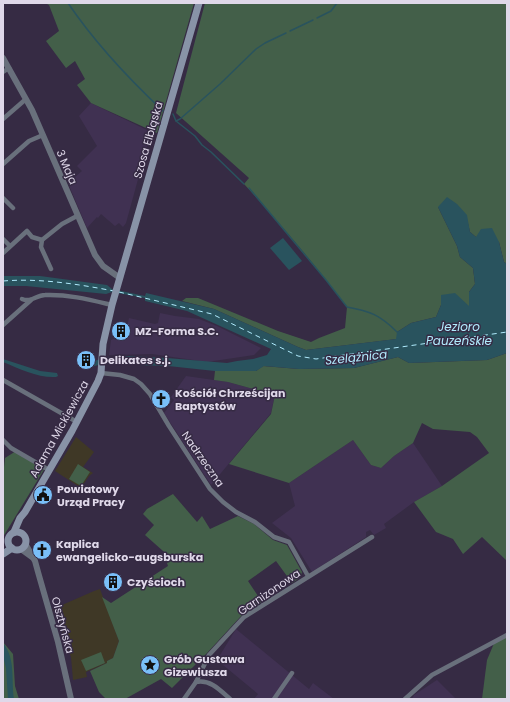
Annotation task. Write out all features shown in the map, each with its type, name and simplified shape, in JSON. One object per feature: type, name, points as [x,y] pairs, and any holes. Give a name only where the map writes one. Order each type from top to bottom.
[{"type":"main road","name":"Szosa Elbląska","points":[[119,281],[199,3]]},
{"type":"main road","name":"Adama Mickiewicza","points":[[17,532],[20,518],[25,512],[77,422],[101,373],[104,338],[119,281]]},
{"type":"main road","points":[[3,554],[10,545],[9,537],[17,532],[26,537],[23,547],[17,550],[10,545]]},
{"type":"main road","points":[[3,551],[10,545]]},
{"type":"street","name":"3 Maja","points":[[3,58],[26,99],[43,135],[77,216],[98,260],[119,281]]},
{"type":"street","points":[[3,72],[9,68]]},
{"type":"street","points":[[3,118],[26,99]]},
{"type":"street","points":[[3,164],[29,141],[43,135]]},
{"type":"street","points":[[3,198],[13,208]]},
{"type":"street","points":[[52,269],[41,247],[42,240],[62,224],[77,216]]},
{"type":"street","points":[[3,253],[27,231],[32,237],[42,240]]},
{"type":"street","points":[[3,239],[10,246]]},
{"type":"street","points":[[3,325],[31,300],[40,295],[76,297],[113,303]]},
{"type":"street","points":[[22,299],[31,300]]},
{"type":"street","name":"Nadrzeczna","points":[[101,373],[120,375],[134,379],[141,384],[150,394],[168,426],[210,489],[236,512],[255,522],[274,537],[289,542],[308,576]]},
{"type":"street","points":[[3,380],[77,422]]},
{"type":"street","points":[[3,440],[11,448],[49,470]]},
{"type":"street","name":"Garnizonowa","points":[[184,699],[196,682],[209,655],[244,617],[372,537]]},
{"type":"street","name":"Olsztyńska","points":[[23,547],[33,558],[38,572],[52,618],[71,699]]},
{"type":"street","points":[[405,699],[432,675],[507,635]]},
{"type":"street","points":[[274,699],[292,672]]},
{"type":"street","points":[[196,682],[204,681],[213,685],[230,699]]},
{"type":"shaded area","points":[[45,3],[194,3],[157,133],[91,103],[77,85],[85,79],[75,61],[66,68],[46,41],[59,31],[49,5]]},
{"type":"shaded area","points":[[205,3],[507,3],[507,264],[504,262],[499,242],[476,237],[470,232],[466,215],[438,207],[457,246],[460,257],[473,268],[475,284],[469,292],[469,306],[441,305],[436,317],[411,323],[397,332],[397,339],[306,350],[214,309],[182,301],[186,298],[198,298],[278,331],[311,342],[345,328],[347,307],[297,244],[244,184],[249,178],[176,113]]},
{"type":"shaded area","points":[[91,103],[151,132],[126,223],[123,227],[119,223],[115,226],[101,214],[87,228],[68,183],[82,171],[77,166],[97,146],[79,116]]},
{"type":"shaded area","points":[[160,313],[199,319],[217,326],[261,348],[254,355],[207,362],[152,354],[109,355],[111,340],[124,341],[129,318],[155,324],[158,323]]},
{"type":"shaded area","points":[[507,353],[507,561],[482,537],[463,554],[453,539],[436,532],[414,502],[442,486],[489,453],[477,437],[470,432],[433,429],[422,423],[413,443],[394,456],[381,468],[371,465],[353,440],[289,483],[229,464],[271,414],[275,395],[228,382],[214,380],[215,371],[256,371],[263,366],[299,369],[354,368],[398,357],[409,363],[487,360]]},
{"type":"shaded area","points":[[186,376],[228,382],[275,395],[271,413],[211,485],[164,413],[174,400],[171,397]]},
{"type":"shaded area","points":[[76,437],[94,452],[83,467],[93,473],[89,476],[81,488],[55,471]]},
{"type":"shaded area","points":[[353,440],[371,465],[381,468],[394,456],[413,443],[442,486],[414,502],[384,524],[386,528],[374,535],[370,530],[366,532],[366,537],[312,572],[291,538],[272,523],[295,506],[289,483]]},
{"type":"shaded area","points":[[16,451],[45,468],[3,537],[3,476],[5,458]]},
{"type":"shaded area","points":[[78,464],[90,472],[81,486],[69,479]]},
{"type":"shaded area","points":[[173,494],[197,522],[202,516],[210,529],[238,516],[254,524],[273,540],[287,545],[302,572],[301,576],[292,583],[276,561],[248,581],[262,602],[242,615],[172,688],[161,679],[125,699],[106,699],[99,692],[90,671],[107,663],[107,661],[113,658],[119,641],[102,597],[111,603],[168,566],[167,563],[172,559],[145,535],[154,525],[143,514],[147,509]]},
{"type":"shaded area","points":[[100,589],[119,641],[113,658],[107,661],[107,663],[86,672],[87,677],[73,680],[71,657],[53,609]]},
{"type":"shaded area","points":[[236,629],[309,689],[313,683],[334,699],[254,699],[258,694],[217,660]]},
{"type":"shaded area","points":[[507,635],[507,699],[482,699],[487,660],[495,641]]},
{"type":"shaded area","points":[[3,642],[13,654],[15,686],[19,699],[3,699]]},
{"type":"shaded area","points":[[101,652],[105,663],[86,671],[81,660]]},
{"type":"shaded area","points":[[437,680],[456,699],[412,699],[414,695]]},
{"type":"water","points":[[447,197],[457,204],[467,215],[470,232],[476,237],[481,229],[492,228],[499,242],[504,262],[507,264],[507,353],[487,360],[409,363],[398,357],[354,368],[299,369],[264,366],[256,371],[215,371],[168,366],[107,364],[108,358],[128,356],[227,363],[267,355],[271,349],[187,311],[145,301],[145,298],[112,292],[106,294],[26,286],[3,286],[3,276],[40,276],[107,285],[112,289],[145,296],[146,293],[214,309],[306,350],[396,339],[397,332],[411,323],[436,317],[441,305],[441,295],[455,293],[469,306],[469,292],[475,284],[473,268],[460,257],[457,246],[438,207]]},
{"type":"water","points":[[283,238],[302,261],[289,270],[270,248]]},
{"type":"water","points":[[3,359],[40,371],[57,373],[58,376],[49,377],[29,372],[3,362]]},
{"type":"water","points":[[3,643],[10,656],[14,699],[8,699]]},
{"type":"waterway","points":[[68,3],[78,18],[112,60],[163,111]]},
{"type":"waterway","points":[[317,18],[331,11],[337,3]]},
{"type":"waterway","points":[[290,31],[313,20]]},
{"type":"waterway","points":[[176,121],[220,84],[256,49],[286,33]]},
{"type":"waterway","points":[[173,114],[176,121],[195,136],[202,145],[244,184]]},
{"type":"waterway","points":[[249,188],[347,307],[368,312],[385,321],[397,332]]},
{"type":"waterway","points":[[92,364],[114,360]]},
{"type":"ferry route","points":[[3,281],[45,281],[114,291]]},
{"type":"ferry route","points":[[119,292],[212,314],[298,356],[316,359],[507,332]]},
{"type":"place","name":"MZ-Forma S.C.","points":[[121,331]]},
{"type":"place","name":"Delikates s.j.","points":[[86,360]]},
{"type":"place","name":"Kościół Chrześcijan Baptystów","points":[[161,399]]},
{"type":"place","name":"Powiatowy Urząd Pracy","points":[[43,495]]},
{"type":"place","name":"Kaplica ewangelicko-augsburska","points":[[42,550]]},
{"type":"place","name":"Czyścioch","points":[[113,582]]},
{"type":"place","name":"Grób Gustawa Gizewiusza","points":[[150,665]]},
{"type":"water label","name":"Jezioro Pauzeńskie","points":[[459,333]]},
{"type":"water label","name":"Szelążnica","points":[[356,357]]}]
